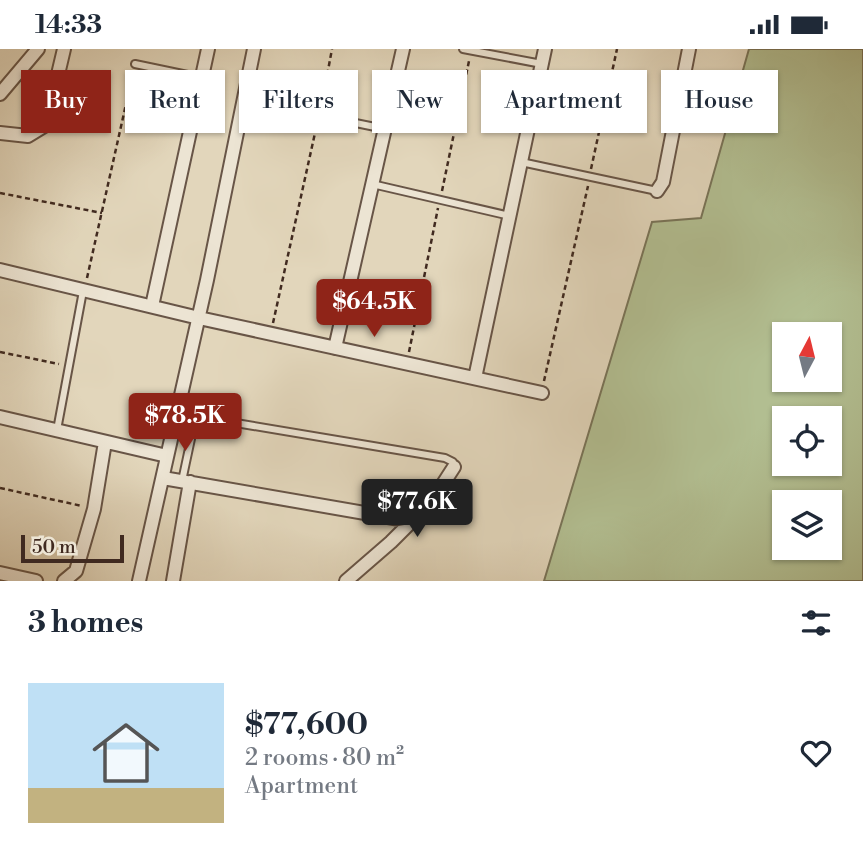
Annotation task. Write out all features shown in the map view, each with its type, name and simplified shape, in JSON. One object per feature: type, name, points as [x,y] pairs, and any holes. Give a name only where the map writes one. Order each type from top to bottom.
[{"type":"street","points":[[0,94],[38,49]]},
{"type":"street","points":[[0,133],[28,136],[46,125],[64,49]]},
{"type":"street","points":[[204,70],[208,49]]},
{"type":"street","points":[[249,70],[254,49]]},
{"type":"street","points":[[398,70],[403,49]]},
{"type":"street","points":[[475,378],[545,49]]},
{"type":"street","points":[[657,191],[663,183],[689,49]]},
{"type":"street","points":[[139,581],[199,318],[239,120]]},
{"type":"street","points":[[152,306],[190,133]]},
{"type":"street","points":[[335,348],[384,133]]},
{"type":"street","points":[[0,270],[199,318],[542,393]]},
{"type":"street","points":[[0,417],[167,456]]},
{"type":"street","points":[[64,581],[76,571],[94,509],[106,442]]},
{"type":"street","points":[[346,581],[432,501],[454,467]]},
{"type":"street","points":[[163,478],[411,521]]},
{"type":"street","points":[[173,581],[186,481]]},
{"type":"street","points":[[0,573],[36,581]]},
{"type":"lane","points":[[463,49],[542,64]]},
{"type":"lane","points":[[135,64],[164,70]]},
{"type":"lane","points":[[521,162],[657,191]]},
{"type":"lane","points":[[372,184],[510,216]]},
{"type":"lane","points":[[57,430],[83,291]]},
{"type":"lane","points":[[186,481],[195,420],[200,417],[445,457],[453,461],[454,467]]},
{"type":"path","points":[[328,70],[332,49]]},
{"type":"path","points":[[542,393],[617,49]]},
{"type":"path","points":[[83,291],[135,64]]},
{"type":"path","points":[[270,334],[315,133]]},
{"type":"path","points":[[0,193],[102,213]]},
{"type":"path","points":[[0,352],[69,366]]},
{"type":"path","points":[[0,488],[94,509]]},
{"type":"green space","points":[[749,49],[863,49],[863,581],[544,581],[652,222],[701,218],[725,133],[778,133],[778,70],[743,70]]}]
